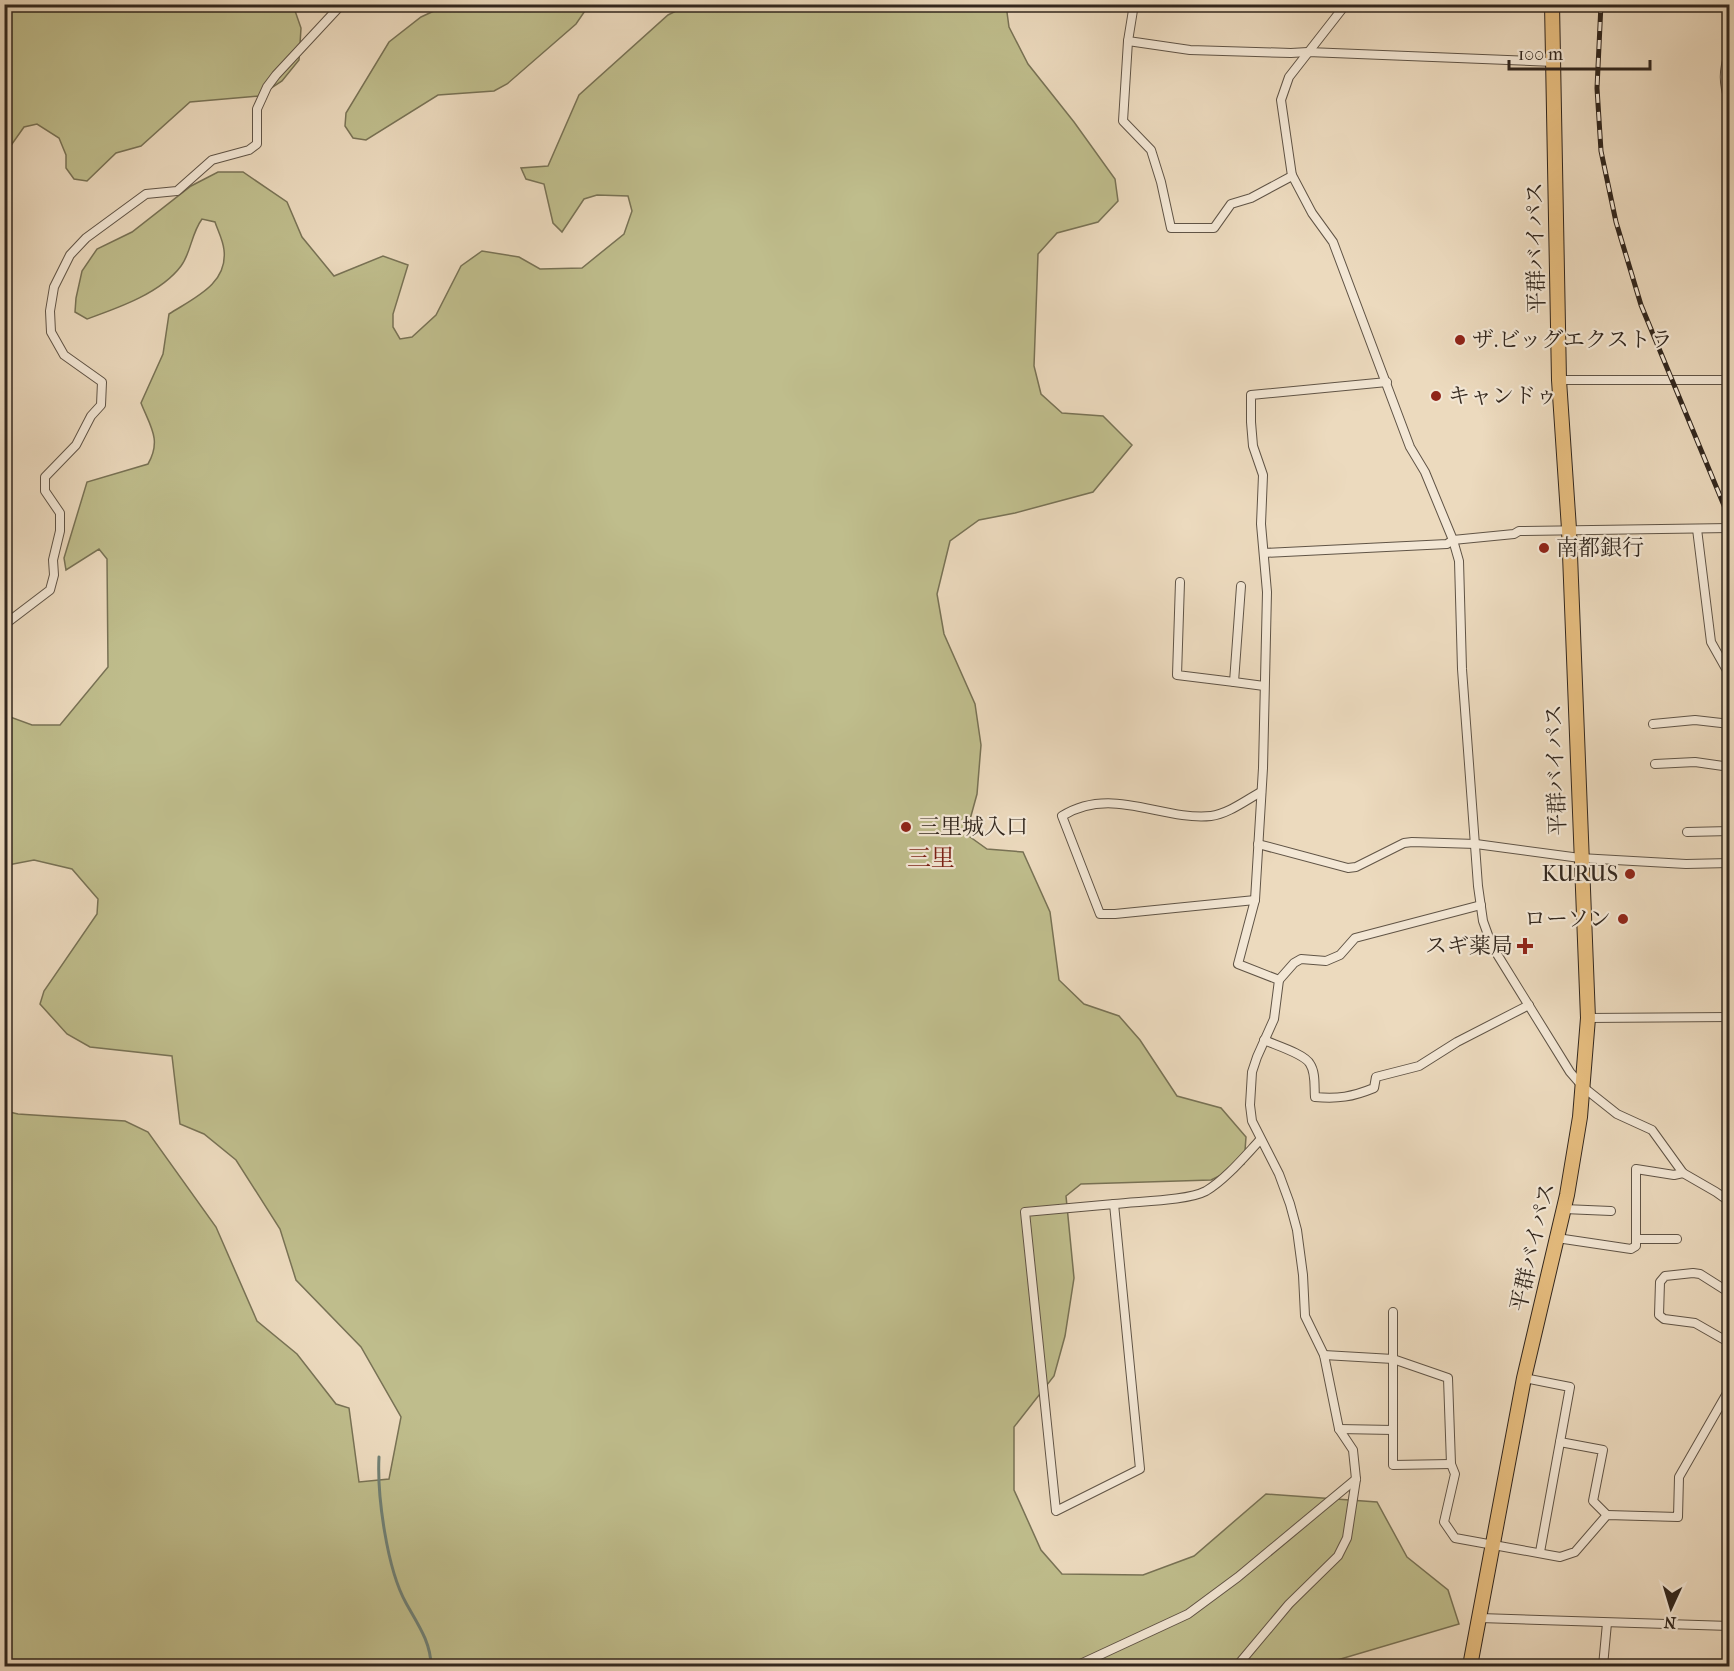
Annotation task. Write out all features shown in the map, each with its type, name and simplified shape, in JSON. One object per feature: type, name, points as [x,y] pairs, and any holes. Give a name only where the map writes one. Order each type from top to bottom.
[{"type":"highway","name":"平群バイパス","points":[[1470,1666],[1524,1378],[1564,1209],[1580,1117],[1588,1018],[1569,529],[1559,380],[1552,4]]},
{"type":"street","points":[[4,625],[50,590],[54,575],[53,560],[60,531],[60,513],[45,491],[45,477],[76,445],[91,416],[101,405],[102,382],[64,355],[51,332],[50,311],[54,287],[70,255],[86,238],[146,194],[177,191],[212,160],[249,150],[257,144],[257,109],[267,87],[342,4]]},
{"type":"street","points":[[1134,4],[1128,41],[1123,121],[1151,150],[1171,228],[1214,228],[1231,204],[1251,198],[1292,175]]},
{"type":"street","points":[[1346,4],[1289,77],[1281,100],[1292,175],[1312,213],[1333,242],[1410,447],[1425,472],[1453,540],[1459,561],[1462,669],[1483,921],[1504,969],[1570,1072],[1583,1087],[1617,1114],[1652,1130],[1683,1173],[1730,1202]]},
{"type":"street","points":[[1128,41],[1190,50],[1308,52],[1554,62]]},
{"type":"street","points":[[1730,49],[1724,72],[1724,83],[1730,105]]},
{"type":"street","points":[[1559,380],[1730,380]]},
{"type":"street","points":[[1279,980],[1238,964],[1255,900],[1261,792],[1267,591],[1261,524],[1263,475],[1253,446],[1251,395],[1387,382]]},
{"type":"street","points":[[1264,553],[1447,544],[1453,540],[1514,534],[1519,531],[1730,528]]},
{"type":"street","points":[[1697,529],[1710,642],[1729,674]]},
{"type":"street","points":[[1180,582],[1177,675],[1264,686]]},
{"type":"street","points":[[1234,682],[1240,586]]},
{"type":"street","points":[[1653,724],[1695,720],[1730,724]]},
{"type":"street","points":[[1655,764],[1695,762],[1730,767]]},
{"type":"street","points":[[1255,900],[1100,914],[1062,816],[1098,804],[1135,805],[1175,814],[1212,816],[1225,812],[1261,792]]},
{"type":"street","points":[[1688,832],[1730,831]]},
{"type":"street","points":[[1258,844],[1348,868],[1356,867],[1404,843],[1476,844],[1580,858],[1686,864],[1730,862]]},
{"type":"street","points":[[1237,1666],[1289,1604],[1338,1556],[1347,1538],[1356,1479],[1353,1450],[1339,1429],[1324,1355],[1305,1316],[1303,1275],[1297,1230],[1290,1204],[1279,1173],[1252,1121],[1250,1105],[1252,1072],[1274,1019],[1279,980],[1294,963],[1301,959],[1326,962],[1340,955],[1355,938],[1481,905]]},
{"type":"street","points":[[1264,1040],[1304,1057],[1310,1063],[1314,1074],[1315,1097],[1339,1099],[1358,1095],[1374,1088],[1376,1077],[1419,1066],[1457,1042],[1529,1005]]},
{"type":"street","points":[[1588,1018],[1730,1017]]},
{"type":"street","points":[[1114,1204],[1140,1469],[1056,1511],[1025,1212],[1189,1196],[1203,1192],[1213,1186],[1260,1140]]},
{"type":"street","points":[[1557,1238],[1631,1249],[1636,1246],[1636,1169],[1674,1175],[1683,1173]]},
{"type":"street","points":[[1564,1209],[1611,1211]]},
{"type":"street","points":[[1636,1239],[1677,1239]]},
{"type":"street","points":[[1730,1293],[1700,1274],[1665,1276],[1660,1282],[1659,1315],[1664,1319],[1695,1323],[1730,1342]]},
{"type":"street","points":[[1394,1312],[1393,1465],[1451,1464]]},
{"type":"street","points":[[1324,1355],[1393,1359],[1448,1378],[1451,1464],[1455,1474],[1444,1522],[1455,1538],[1560,1557],[1575,1552],[1607,1515]]},
{"type":"street","points":[[1524,1378],[1570,1387],[1540,1552]]},
{"type":"street","points":[[1560,1442],[1603,1450],[1593,1502],[1607,1515],[1678,1517],[1679,1477],[1730,1388]]},
{"type":"street","points":[[1339,1429],[1393,1430]]},
{"type":"street","points":[[1076,1666],[1188,1614],[1238,1577],[1356,1479]]},
{"type":"street","points":[[1480,1618],[1730,1626]]},
{"type":"street","points":[[1603,1666],[1607,1623]]},
{"type":"shaded area","points":[[449,4],[589,5],[576,24],[507,84],[494,91],[438,95],[366,140],[353,138],[345,126],[346,113],[389,42],[421,17]]},
{"type":"shaded area","points":[[690,4],[1006,5],[1009,27],[1028,64],[1115,179],[1118,201],[1098,222],[1057,233],[1038,254],[1034,366],[1041,394],[1062,413],[1103,416],[1132,445],[1093,492],[979,520],[950,541],[937,594],[944,634],[975,704],[981,745],[977,794],[966,834],[987,849],[1023,852],[1050,912],[1059,980],[1084,1004],[1119,1016],[1140,1040],[1177,1096],[1221,1108],[1246,1137],[1244,1164],[1211,1180],[1081,1184],[1066,1196],[1074,1278],[1065,1336],[1054,1376],[1014,1427],[1014,1490],[1041,1550],[1062,1574],[1143,1575],[1194,1556],[1266,1494],[1377,1502],[1407,1557],[1448,1590],[1459,1624],[1317,1666],[5,1666],[5,1111],[18,1114],[125,1121],[148,1132],[216,1227],[257,1321],[297,1354],[336,1404],[349,1408],[359,1482],[389,1479],[401,1417],[361,1347],[296,1280],[280,1229],[236,1160],[204,1134],[180,1124],[172,1056],[90,1047],[67,1034],[40,1004],[44,991],[97,914],[98,899],[72,869],[34,860],[5,864],[5,715],[32,725],[60,725],[108,667],[107,559],[99,549],[66,570],[64,558],[87,482],[148,464],[154,448],[154,440],[151,426],[141,403],[163,354],[169,314],[198,296],[215,281],[224,262],[222,239],[215,222],[202,219],[184,261],[172,276],[138,299],[87,319],[75,312],[82,271],[97,249],[132,232],[191,186],[218,172],[243,172],[287,202],[302,237],[334,276],[383,256],[408,265],[393,314],[393,327],[400,339],[412,337],[436,315],[461,266],[482,251],[519,257],[540,269],[582,268],[624,234],[632,211],[628,196],[597,195],[584,199],[562,232],[553,223],[544,184],[526,179],[521,168],[548,166],[579,95],[668,15]]},
{"type":"shaded area","points":[[5,5],[293,5],[301,28],[299,60],[282,81],[259,96],[190,102],[141,146],[116,153],[87,181],[74,179],[66,168],[66,155],[59,138],[37,124],[24,127],[5,154]]},
{"type":"waterway","points":[[379,1457],[382,1511],[393,1571],[399,1589],[426,1641],[431,1666]]},
{"type":"railway","points":[[1601,4],[1597,88],[1601,151],[1616,222],[1641,305],[1730,520]]},
{"type":"place","name":"ザ.ビッグエクストラ","points":[[1460,340]]},
{"type":"place","name":"キャンドゥ","points":[[1436,396]]},
{"type":"place","name":"南都銀行","points":[[1544,548]]},
{"type":"place","name":"三里城入口","points":[[906,827]]},
{"type":"place","name":"KURUS","points":[[1630,874]]},
{"type":"place","name":"ローソン","points":[[1623,919]]},
{"type":"place","name":"スギ薬局","points":[[1525,946]]},
{"type":"district","name":"三里","points":[[931,858]]}]
